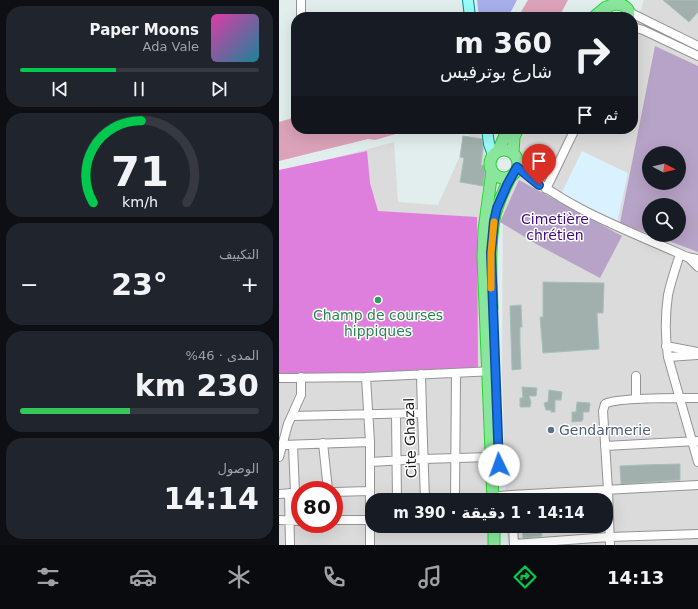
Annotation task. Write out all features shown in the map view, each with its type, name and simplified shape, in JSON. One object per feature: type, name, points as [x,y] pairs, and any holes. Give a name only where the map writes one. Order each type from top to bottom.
[{"type":"highway","points":[[599,12],[607,5],[620,0],[627,5],[630,10]]},
{"type":"highway","points":[[503,493],[491,372],[483,257],[484,230],[492,171],[490,162],[506,134]]},
{"type":"highway","points":[[513,153],[516,134]]},
{"type":"highway","points":[[496,153],[505,150],[513,153],[517,159],[514,171],[497,208],[494,221],[491,253],[491,457],[502,493]]},
{"type":"highway","points":[[492,171],[498,177],[503,178],[514,171]]},
{"type":"highway","points":[[494,533],[494,545]]},
{"type":"highway","points":[[501,533],[501,545]]},
{"type":"main road","points":[[468,0],[469,12]]},
{"type":"main road","points":[[488,134],[489,144],[496,153]]},
{"type":"street","points":[[301,0],[301,12]]},
{"type":"street","points":[[638,14],[698,46]]},
{"type":"street","points":[[638,28],[698,56]]},
{"type":"street","points":[[546,189],[572,134]]},
{"type":"street","points":[[531,178],[555,169]]},
{"type":"street","points":[[514,171],[531,178],[546,189],[587,213],[684,255],[698,259]]},
{"type":"street","points":[[684,255],[698,267]]},
{"type":"street","points":[[684,255],[669,294],[665,319],[666,346],[679,398],[695,441],[698,462]]},
{"type":"street","points":[[666,346],[698,354]]},
{"type":"street","points":[[668,357],[698,354]]},
{"type":"street","points":[[279,378],[491,372]]},
{"type":"street","points":[[455,493],[456,373]]},
{"type":"street","name":"Cite Ghazal","points":[[421,374],[425,493]]},
{"type":"street","points":[[343,492],[369,491],[370,442],[365,376]]},
{"type":"street","points":[[636,376],[636,399]]},
{"type":"street","points":[[279,457],[288,424],[301,395],[301,377]]},
{"type":"street","points":[[610,541],[603,411],[605,404],[610,401],[636,399],[698,398]]},
{"type":"street","points":[[396,414],[397,493]]},
{"type":"street","points":[[292,416],[422,414]]},
{"type":"street","points":[[605,446],[695,441]]},
{"type":"street","points":[[282,445],[370,442]]},
{"type":"street","points":[[323,444],[327,481]]},
{"type":"street","points":[[293,445],[294,481]]},
{"type":"street","points":[[370,462],[423,458],[491,457]]},
{"type":"street","points":[[569,493],[698,484]]},
{"type":"street","points":[[279,494],[291,493]]},
{"type":"street","points":[[290,545],[291,515]]},
{"type":"street","points":[[279,520],[290,521]]},
{"type":"street","points":[[343,520],[365,520]]},
{"type":"street","points":[[370,533],[370,545]]},
{"type":"street","points":[[513,533],[514,544],[610,541],[698,534]]},
{"type":"shaded area","points":[[477,0],[517,0],[511,12],[478,12]]},
{"type":"shaded area","points":[[528,0],[568,0],[562,12],[521,12]]},
{"type":"shaded area","points":[[644,0],[698,0],[698,545],[508,545],[507,533],[613,533],[613,493],[506,493],[502,373],[503,211],[519,142],[525,134],[638,134],[638,18]]},
{"type":"shaded area","points":[[291,118],[291,134],[396,134],[375,140],[368,139],[279,161],[279,122]]},
{"type":"shaded area","points":[[470,134],[480,134],[486,158],[480,216],[483,365],[489,493],[365,493],[365,533],[491,533],[492,545],[279,545],[279,173],[394,142],[398,202],[438,205]]},
{"type":"shaded area","name":"Champ de courses hippiques","points":[[367,151],[370,183],[378,211],[477,217],[478,367],[425,373],[279,377],[279,170]]},
{"type":"shaded area","points":[[582,151],[628,173],[617,223],[561,194]]},
{"type":"green space","points":[[655,46],[698,66],[698,252],[672,242],[686,242],[686,198],[642,198],[642,231],[620,223]]},
{"type":"green space","name":"Cimetière chrétien","points":[[519,180],[622,236],[600,278],[538,245],[500,222]]},
{"type":"building","points":[[663,0],[698,0],[698,12],[689,22]]},
{"type":"building","points":[[463,136],[482,139],[483,148],[481,165],[487,166],[483,186],[460,182],[464,158],[460,157]]},
{"type":"building","points":[[543,282],[604,283],[603,313],[597,313],[599,349],[543,353],[540,317],[543,317]]},
{"type":"building","points":[[521,305],[521,369],[512,370],[510,306]]},
{"type":"building","points":[[522,387],[537,388],[536,396],[529,396],[531,402],[530,407],[520,407],[520,398],[523,398]]},
{"type":"building","points":[[549,390],[562,392],[561,400],[555,400],[555,412],[546,410],[544,403],[548,402]]},
{"type":"building","points":[[577,402],[590,403],[589,412],[583,412],[582,421],[572,422],[572,412],[576,412]]},
{"type":"building","points":[[680,464],[680,480],[621,484],[620,466]]},
{"type":"building","points":[[523,533],[542,533],[542,536],[523,538]]},
{"type":"slow traffic","points":[[491,288],[491,253],[494,222]]},
{"type":"place","name":"Champ de courses hippiques","points":[[378,300]]},
{"type":"place","name":"Gendarmerie","points":[[551,430]]},
{"type":"route","points":[[499,465],[492,316],[491,253],[494,221],[497,208],[511,176],[514,174],[517,167],[539,185]]}]
